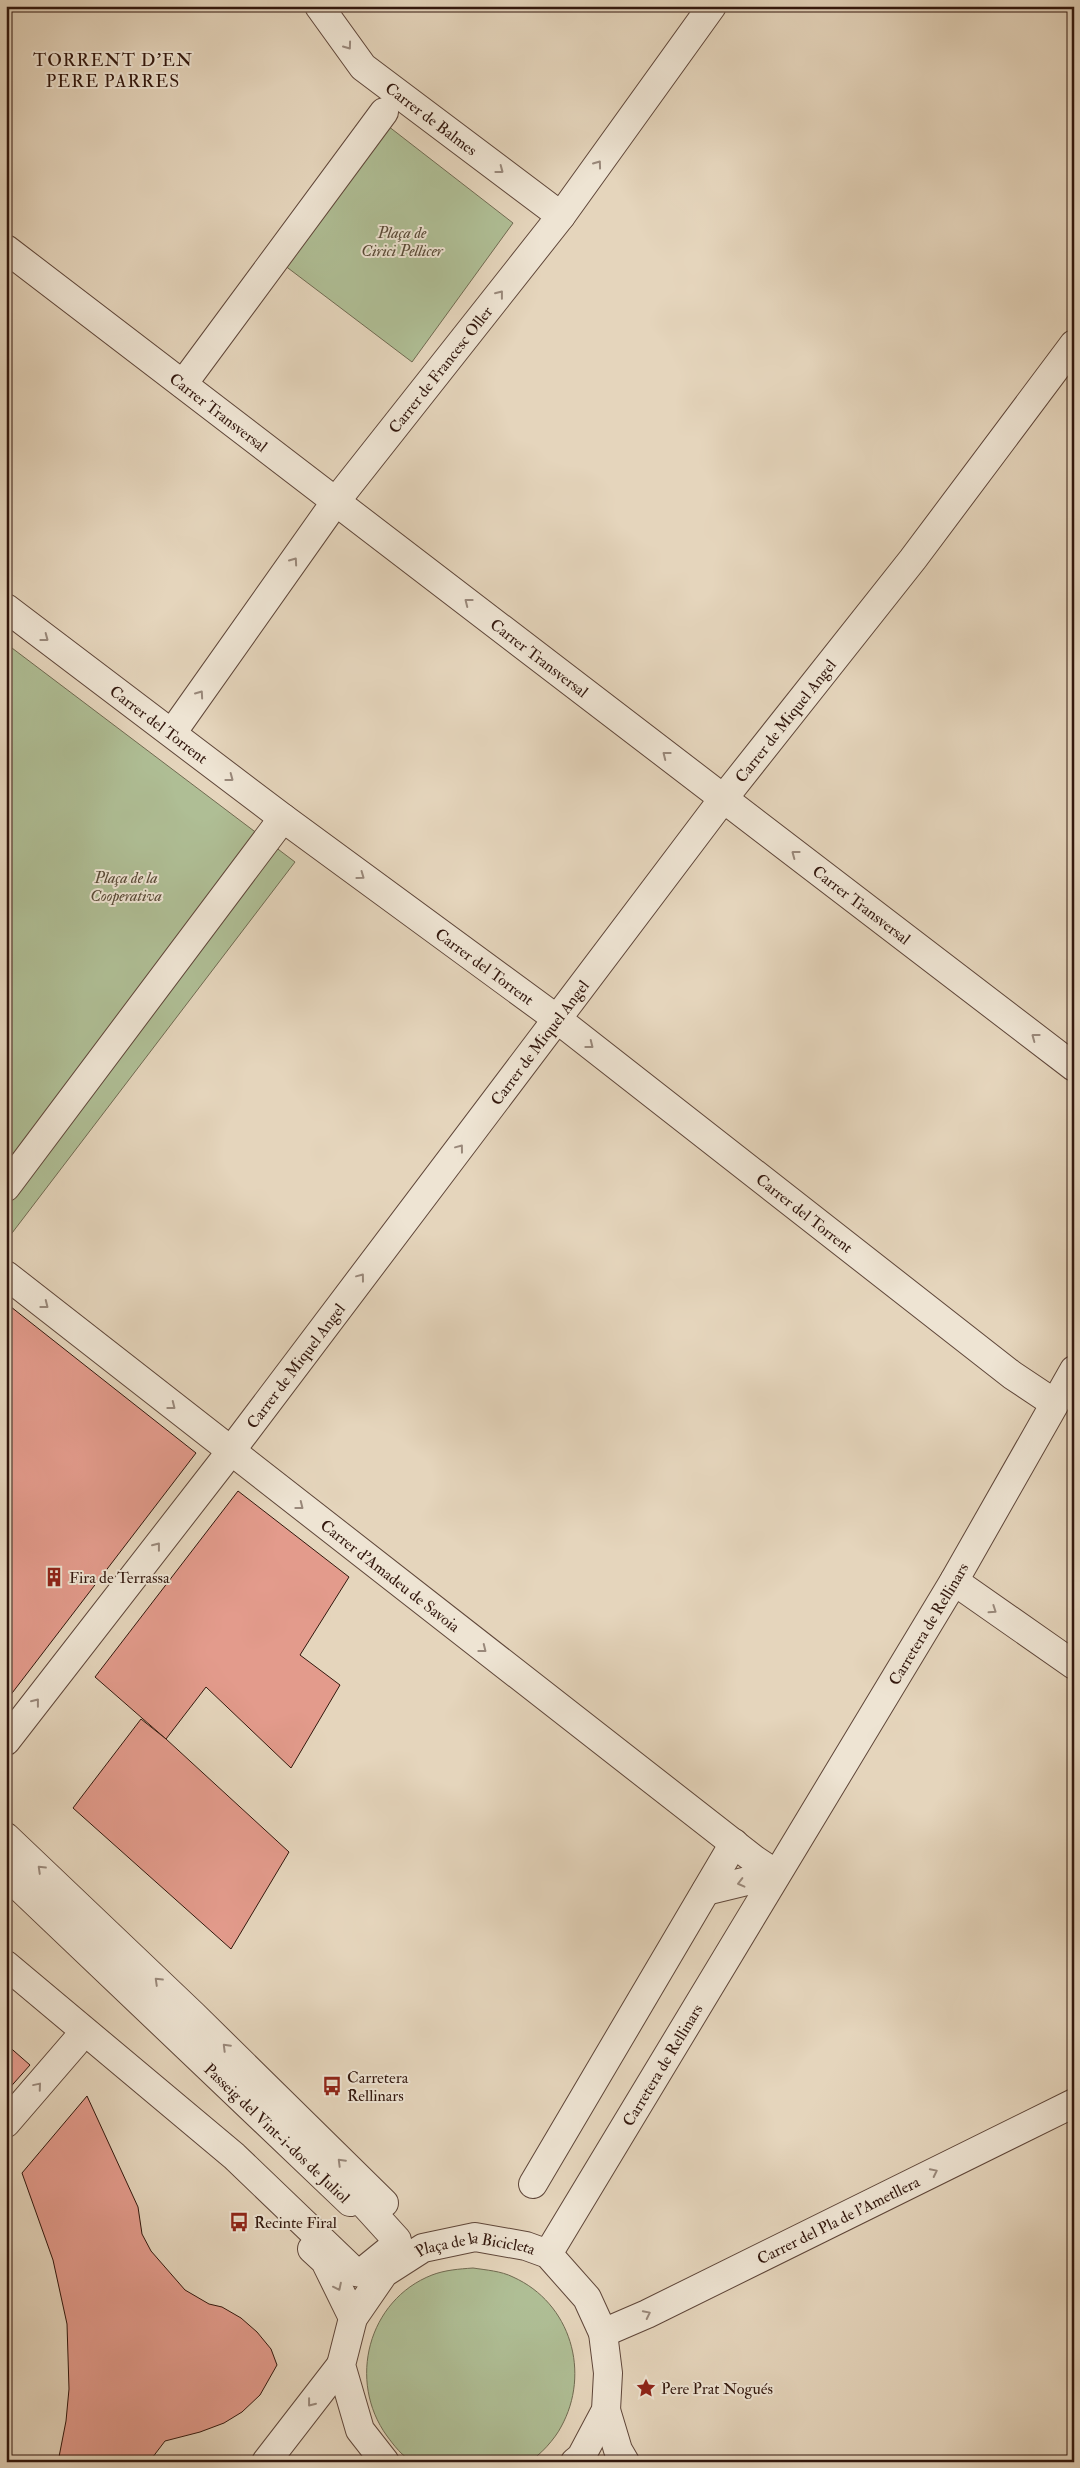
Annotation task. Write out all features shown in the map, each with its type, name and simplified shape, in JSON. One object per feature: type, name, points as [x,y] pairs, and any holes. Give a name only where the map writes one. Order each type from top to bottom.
[{"type":"street","name":"Carrer de Balmes","points":[[319,6],[363,67],[561,216]]},
{"type":"street","name":"Carrer de Francesc Oller","points":[[172,733],[336,501],[561,216],[712,6]]},
{"type":"street","points":[[183,384],[384,112]]},
{"type":"street","name":"Carrer Transversal","points":[[6,249],[1074,1067]]},
{"type":"street","name":"Carrer de Miquel Angel","points":[[6,1741],[232,1449],[723,799],[913,559],[1074,344]]},
{"type":"street","name":"Carrer del Torrent","points":[[6,608],[283,818],[558,1019],[1012,1375],[1054,1403]]},
{"type":"street","points":[[6,1187],[283,818]]},
{"type":"street","name":"Carrer d'Amadeu de Savoia","points":[[6,1275],[205,1432],[232,1449],[258,1473],[776,1874]]},
{"type":"street","name":"Carretera de Rellinars","points":[[548,2254],[954,1581],[1074,1370]]},
{"type":"street","points":[[954,1581],[1074,1665]]},
{"type":"street","name":"Passeig del Vint-i-dos de Juliol","points":[[6,1837],[200,2021],[388,2207],[423,2248]]},
{"type":"street","points":[[534,2184],[734,1843]]},
{"type":"street","name":"Passeig del Vint-i-dos de Juliol","points":[[6,1863],[16,1872],[10,1879],[241,2099],[350,2202],[357,2196],[397,2240],[393,2247],[361,2273],[356,2272],[289,2206],[234,2156],[6,1965]]},
{"type":"street","points":[[706,1892],[776,1874]]},
{"type":"street","points":[[6,1985],[224,2166],[325,2261],[352,2318]]},
{"type":"street","points":[[6,2123],[74,2043]]},
{"type":"street","name":"Carrer del Pla de l'Ametllera","points":[[603,2333],[647,2314],[1074,2103]]},
{"type":"street","name":"Plaça de la Bicicleta","points":[[385,2462],[360,2430],[341,2365],[352,2318],[384,2273],[423,2248],[474,2237],[526,2246],[548,2254],[587,2298],[603,2333],[608,2373],[606,2410],[581,2457],[575,2462]]},
{"type":"street","points":[[266,2462],[341,2365]]},
{"type":"street","points":[[606,2410],[618,2450],[625,2462]]},
{"type":"green space","name":"Plaça de Cirici Pellicer","points":[[388,126],[513,223],[412,362],[284,265]]},
{"type":"green space","name":"Plaça de la Cooperativa","points":[[8,645],[295,862],[9,1237],[6,1234],[6,647]]},
{"type":"green space","points":[[473,2268],[508,2275],[533,2289],[549,2304],[562,2322],[570,2342],[574,2363],[574,2384],[570,2406],[555,2436],[542,2452],[527,2462],[414,2462],[395,2447],[375,2414],[368,2391],[367,2367],[370,2344],[379,2322],[392,2303],[410,2287],[437,2273]]},
{"type":"building","name":"Fira de Terrassa","points":[[6,1303],[196,1453],[6,1701]]},
{"type":"building","points":[[238,1491],[349,1577],[300,1655],[340,1685],[291,1768],[206,1687],[166,1739],[95,1677]]},
{"type":"building","points":[[141,1719],[166,1739],[289,1852],[231,1949],[73,1808]]},
{"type":"building","points":[[6,2044],[30,2065],[6,2092]]},
{"type":"building","points":[[87,2096],[138,2207],[142,2234],[151,2251],[185,2290],[209,2304],[222,2307],[241,2318],[257,2332],[271,2349],[277,2365],[260,2395],[242,2412],[224,2423],[200,2432],[165,2441],[149,2462],[58,2462],[66,2421],[69,2389],[67,2324],[53,2260],[22,2173]]},
{"type":"place","name":"Fira de Terrassa","points":[[54,1577]]},
{"type":"place","name":"Carretera Rellinars","points":[[332,2086]]},
{"type":"place","name":"Recinte Firal","points":[[239,2222]]},
{"type":"place","name":"Pere Prat Nogués","points":[[646,2388]]},
{"type":"district","name":"TORRENT D'EN PERE PARRES","points":[[113,70]]}]
